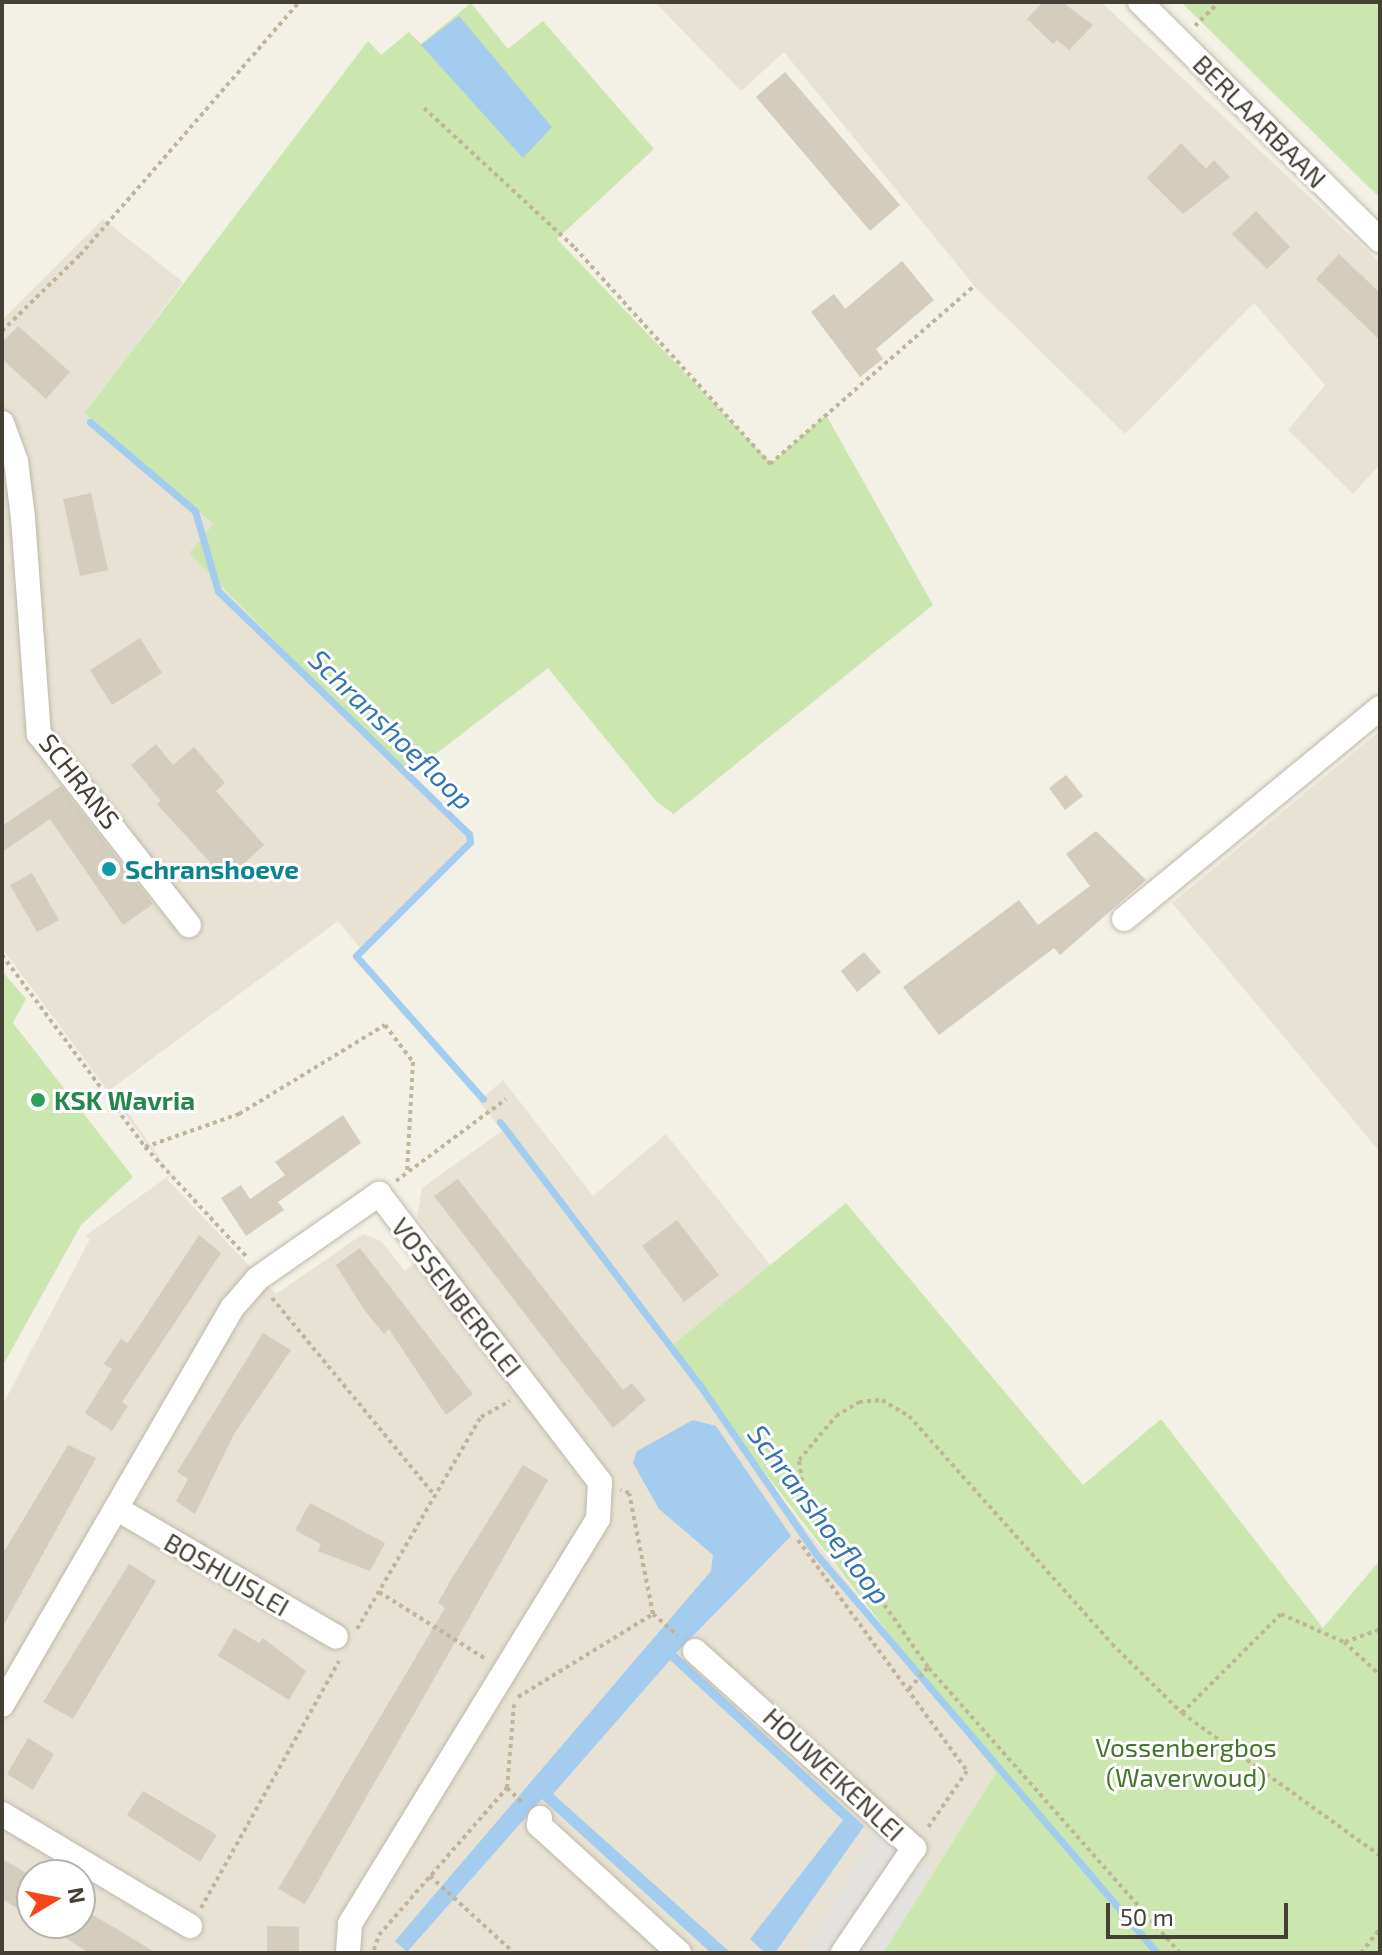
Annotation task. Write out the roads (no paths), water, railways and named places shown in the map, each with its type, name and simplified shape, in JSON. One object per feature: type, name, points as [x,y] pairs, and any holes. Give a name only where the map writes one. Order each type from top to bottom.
[{"type":"street","name":"BERLAARBAAN","points":[[1140,2],[1380,240]]},
{"type":"street","name":"SCHRANS","points":[[2,423],[16,461],[12,523],[39,734],[189,925]]},
{"type":"street","points":[[1124,919],[1380,708]]},
{"type":"street","name":"VOSSENBERGLEI","points":[[2,1705],[119,1510],[233,1307],[257,1279],[379,1194],[600,1482],[598,1519],[350,1924],[348,1953]]},
{"type":"street","name":"BOSHUISLEI","points":[[119,1510],[336,1637]]},
{"type":"street","name":"HOUWEIKENLEI","points":[[695,1651],[914,1848],[843,1953]]},
{"type":"street","points":[[2,1814],[190,1926]]},
{"type":"street","points":[[540,1818],[539,1825],[679,1953]]},
{"type":"water","points":[[459,16],[552,127],[523,158],[421,45]]},
{"type":"water","points":[[693,1420],[716,1426],[791,1536],[676,1653],[864,1826],[775,1953],[765,1953],[750,1939],[843,1820],[670,1660],[553,1794],[731,1953],[711,1953],[542,1799],[407,1952],[395,1941],[711,1571],[713,1555],[659,1509],[633,1463],[637,1451]]},
{"type":"waterway","name":"Schranshoefloop","points":[[90,422],[195,511],[218,591],[469,834],[470,842],[356,956],[483,1099]]},
{"type":"waterway","name":"Schranshoefloop","points":[[500,1122],[699,1384],[816,1554],[1157,1953]]},
{"type":"place","name":"Schranshoeve","points":[[109,869]]},
{"type":"place","name":"KSK Wavria","points":[[38,1100]]},
{"type":"park label","name":"Vossenbergbos (Waverwoud)","points":[[1186,1762]]}]
